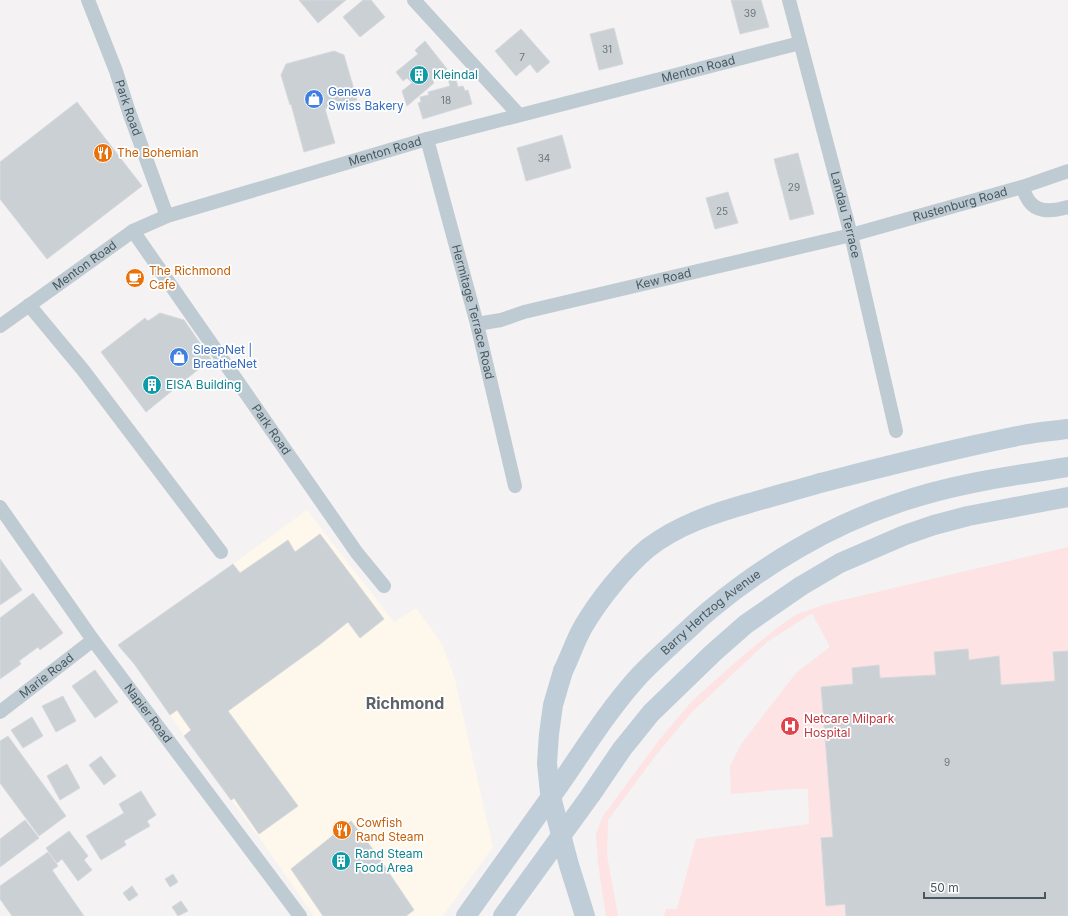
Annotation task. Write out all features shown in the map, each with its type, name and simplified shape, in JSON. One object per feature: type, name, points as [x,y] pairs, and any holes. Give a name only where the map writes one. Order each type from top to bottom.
[{"type":"main road","points":[[584,916],[550,793],[548,771],[549,734],[553,706],[564,671],[583,628],[601,599],[628,567],[648,548],[676,530],[726,510],[875,469],[984,443],[1068,429]]},
{"type":"main road","name":"Barry Hertzog Avenue","points":[[466,916],[610,713],[638,677],[710,610],[745,582],[798,548],[859,518],[895,504],[975,482],[1068,467]]},
{"type":"main road","points":[[503,916],[590,796],[622,749],[651,713],[713,653],[746,624],[801,586],[840,563],[905,535],[934,525],[968,516],[1068,497]]},
{"type":"street","name":"Park Road","points":[[88,0],[116,71],[129,112],[168,216]]},
{"type":"street","points":[[414,0],[519,115]]},
{"type":"street","name":"Landau Terrace","points":[[789,0],[851,235],[896,431]]},
{"type":"street","name":"Menton Road","points":[[0,326],[133,232],[168,216],[427,139],[800,43]]},
{"type":"street","name":"Hermitage Terrace Road","points":[[427,139],[477,324],[515,486]]},
{"type":"street","name":"Rustenburg Road","points":[[851,235],[1022,187],[1068,171]]},
{"type":"street","points":[[1022,187],[1029,201],[1038,209],[1056,210],[1068,207]]},
{"type":"street","name":"Park Road","points":[[133,232],[357,553],[384,586]]},
{"type":"street","name":"Kew Road","points":[[477,324],[501,320],[531,310],[851,235]]},
{"type":"street","points":[[29,305],[83,370],[221,552]]},
{"type":"street","name":"Napier Road","points":[[0,507],[93,640],[300,916]]},
{"type":"street","name":"Marie Road","points":[[0,712],[93,640]]},
{"type":"shaded area","points":[[307,510],[394,622],[416,608],[442,644],[455,679],[493,847],[443,916],[314,916],[261,840],[184,736],[135,665],[118,645]]},
{"type":"shaded area","name":"Netcare Milpark Hospital","points":[[1068,547],[1068,651],[1055,681],[1001,685],[999,656],[969,660],[968,649],[934,652],[936,675],[880,678],[879,665],[852,668],[853,684],[821,687],[833,837],[821,838],[826,906],[845,904],[846,916],[664,916],[666,909],[677,909],[696,839],[809,824],[808,789],[731,794],[730,766],[742,743],[796,673],[830,647],[812,613],[767,642],[692,712],[656,755],[608,820],[607,855],[618,916],[606,916],[598,863],[596,834],[603,816],[660,739],[692,701],[739,659],[777,628],[797,614],[830,603]]},
{"type":"building","points":[[299,0],[346,0],[318,23]]},
{"type":"building","points":[[363,0],[371,0],[385,17],[360,37],[343,17]]},
{"type":"building","points":[[731,0],[761,0],[769,27],[740,34]]},
{"type":"building","points":[[614,28],[623,64],[599,70],[590,34]]},
{"type":"building","points":[[521,29],[550,62],[537,73],[530,64],[516,76],[495,51]]},
{"type":"building","name":"Kleindal","points":[[425,41],[447,69],[433,81],[434,83],[407,106],[402,91],[412,83],[407,78],[403,81],[396,72],[418,54],[415,50]]},
{"type":"building","points":[[334,51],[344,55],[357,100],[325,109],[335,143],[304,152],[291,104],[290,105],[281,75],[286,64]]},
{"type":"building","name":"Kleindal","points":[[455,76],[458,87],[463,86],[465,91],[468,90],[472,104],[423,119],[418,103],[421,102],[420,97],[429,95],[428,92],[450,86],[448,78]]},
{"type":"building","points":[[77,102],[142,186],[47,259],[0,199],[0,162]]},
{"type":"building","points":[[562,135],[571,168],[526,181],[517,148]]},
{"type":"building","points":[[798,153],[814,214],[790,220],[774,159]]},
{"type":"building","points":[[728,192],[738,223],[715,229],[706,198]]},
{"type":"building","name":"EISA Building","points":[[160,313],[184,320],[211,359],[146,412],[101,352],[145,318],[148,321]]},
{"type":"building","points":[[320,534],[384,619],[360,638],[348,622],[228,711],[298,806],[259,834],[234,798],[231,800],[184,736],[191,730],[177,710],[170,715],[135,665],[118,645],[233,564],[240,573],[288,540],[295,552]]},
{"type":"building","points":[[0,559],[22,590],[0,605]]},
{"type":"building","points":[[33,593],[63,633],[40,650],[38,647],[19,661],[21,664],[0,679],[0,618]]},
{"type":"building","name":"Netcare Milpark Hospital","points":[[968,649],[969,660],[999,656],[1001,685],[1055,681],[1053,652],[1068,651],[1068,916],[846,916],[845,904],[826,906],[821,838],[833,837],[821,687],[853,684],[852,668],[879,665],[880,678],[936,675],[934,652]]},
{"type":"building","points":[[95,670],[118,702],[95,718],[72,686]]},
{"type":"building","points":[[63,696],[76,721],[56,732],[42,706]]},
{"type":"building","points":[[32,717],[43,736],[23,748],[11,730]]},
{"type":"building","points":[[8,736],[66,816],[39,836],[0,783],[0,741]]},
{"type":"building","points":[[101,756],[116,776],[104,785],[89,765]]},
{"type":"building","points":[[67,764],[80,788],[60,800],[47,776]]},
{"type":"building","points":[[141,791],[156,815],[147,821],[150,826],[124,841],[126,845],[101,860],[86,836],[124,813],[119,804]]},
{"type":"building","points":[[25,820],[39,838],[0,867],[0,839]]},
{"type":"building","name":"Rand Steam Food Area","points":[[351,821],[375,852],[414,910],[406,916],[323,916],[291,869]]},
{"type":"building","points":[[69,831],[88,856],[84,860],[92,870],[78,881],[62,859],[57,863],[46,848]]},
{"type":"building","points":[[48,852],[58,866],[52,870],[84,916],[12,916],[0,899],[0,886]]},
{"type":"building","points":[[173,874],[178,882],[170,887],[165,879]]},
{"type":"building","points":[[132,886],[138,895],[129,901],[123,893]]},
{"type":"building","points":[[181,901],[188,911],[178,916],[172,907]]},
{"type":"place","name":"Kleindal","points":[[419,75]]},
{"type":"place","name":"Geneva Swiss Bakery","points":[[314,99]]},
{"type":"place","name":"The Bohemian","points":[[103,153]]},
{"type":"place","name":"The Richmond Cafe","points":[[135,278]]},
{"type":"place","name":"SleepNet | BreatheNet","points":[[179,357]]},
{"type":"place","name":"EISA Building","points":[[152,385]]},
{"type":"place","name":"Netcare Milpark Hospital","points":[[790,726]]},
{"type":"place","name":"Cowfish Rand Steam","points":[[342,830]]},
{"type":"place","name":"Rand Steam Food Area","points":[[341,861]]},
{"type":"district","name":"Richmond","points":[[405,703]]}]
